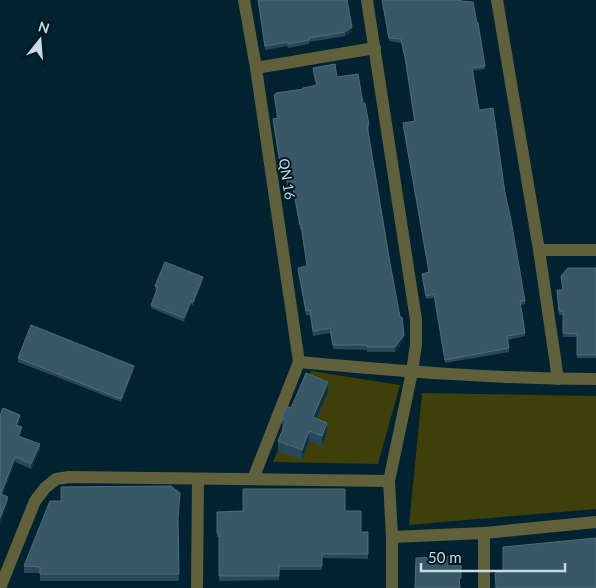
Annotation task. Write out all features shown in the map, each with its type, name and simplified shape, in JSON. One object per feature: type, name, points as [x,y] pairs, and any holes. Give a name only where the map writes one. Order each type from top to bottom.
[{"type":"street","name":"QN 16","points":[[244,0],[300,362]]},
{"type":"street","points":[[367,0],[416,320],[416,344],[412,372],[389,481],[392,588]]},
{"type":"street","points":[[497,0],[539,250],[558,379]]},
{"type":"street","points":[[256,68],[375,48]]},
{"type":"street","points":[[539,250],[596,250]]},
{"type":"street","points":[[253,479],[300,362],[412,372],[596,379]]},
{"type":"street","points":[[0,588],[35,502],[45,488],[56,479],[69,477],[389,481]]},
{"type":"street","points":[[197,588],[198,480]]},
{"type":"street","points":[[392,537],[484,533],[596,522]]},
{"type":"street","points":[[484,533],[484,588]]},
{"type":"shaded area","points":[[311,371],[400,385],[378,464],[273,462]]},
{"type":"shaded area","points":[[422,393],[596,396],[596,509],[409,525]]},
{"type":"building","points":[[258,0],[347,0],[352,27],[345,32],[309,38],[309,40],[265,46]]},
{"type":"building","points":[[382,0],[461,0],[473,2],[485,66],[472,68],[479,110],[493,108],[505,193],[525,301],[520,301],[525,333],[507,336],[509,348],[445,360],[434,294],[426,296],[422,274],[429,272],[403,123],[415,121],[405,57],[401,39],[389,38]]},
{"type":"building","points":[[335,64],[337,77],[358,74],[363,103],[365,103],[390,263],[400,317],[402,317],[404,335],[395,347],[333,345],[330,328],[313,331],[310,310],[306,311],[298,268],[307,266],[301,224],[292,182],[287,182],[284,162],[280,162],[273,119],[278,118],[274,95],[317,85],[313,68]]},
{"type":"building","points":[[165,262],[203,277],[184,318],[151,305],[158,287],[155,286]]},
{"type":"building","points":[[568,268],[596,268],[596,355],[577,355],[577,334],[563,333],[563,311],[559,311],[557,290],[563,290],[561,276]]},
{"type":"building","points":[[31,325],[134,366],[121,399],[18,358]]},
{"type":"building","points":[[306,373],[328,382],[313,417],[327,423],[322,436],[309,431],[302,450],[278,441],[286,421],[282,419],[286,406],[291,408]]},
{"type":"building","points":[[3,408],[20,415],[16,425],[22,427],[18,436],[40,444],[31,464],[15,457],[1,494],[8,497],[0,518],[0,415]]},
{"type":"building","points":[[171,486],[180,493],[178,519],[179,574],[40,574],[40,567],[24,566],[50,501],[61,501],[61,487]]},
{"type":"building","points":[[243,489],[345,489],[345,511],[361,511],[361,532],[368,532],[368,554],[322,554],[322,566],[279,566],[279,576],[219,576],[217,512],[243,511]]},
{"type":"building","points":[[596,538],[596,588],[496,588],[495,573],[503,572],[503,547]]},
{"type":"building","points":[[461,556],[460,588],[415,588],[416,558]]}]
